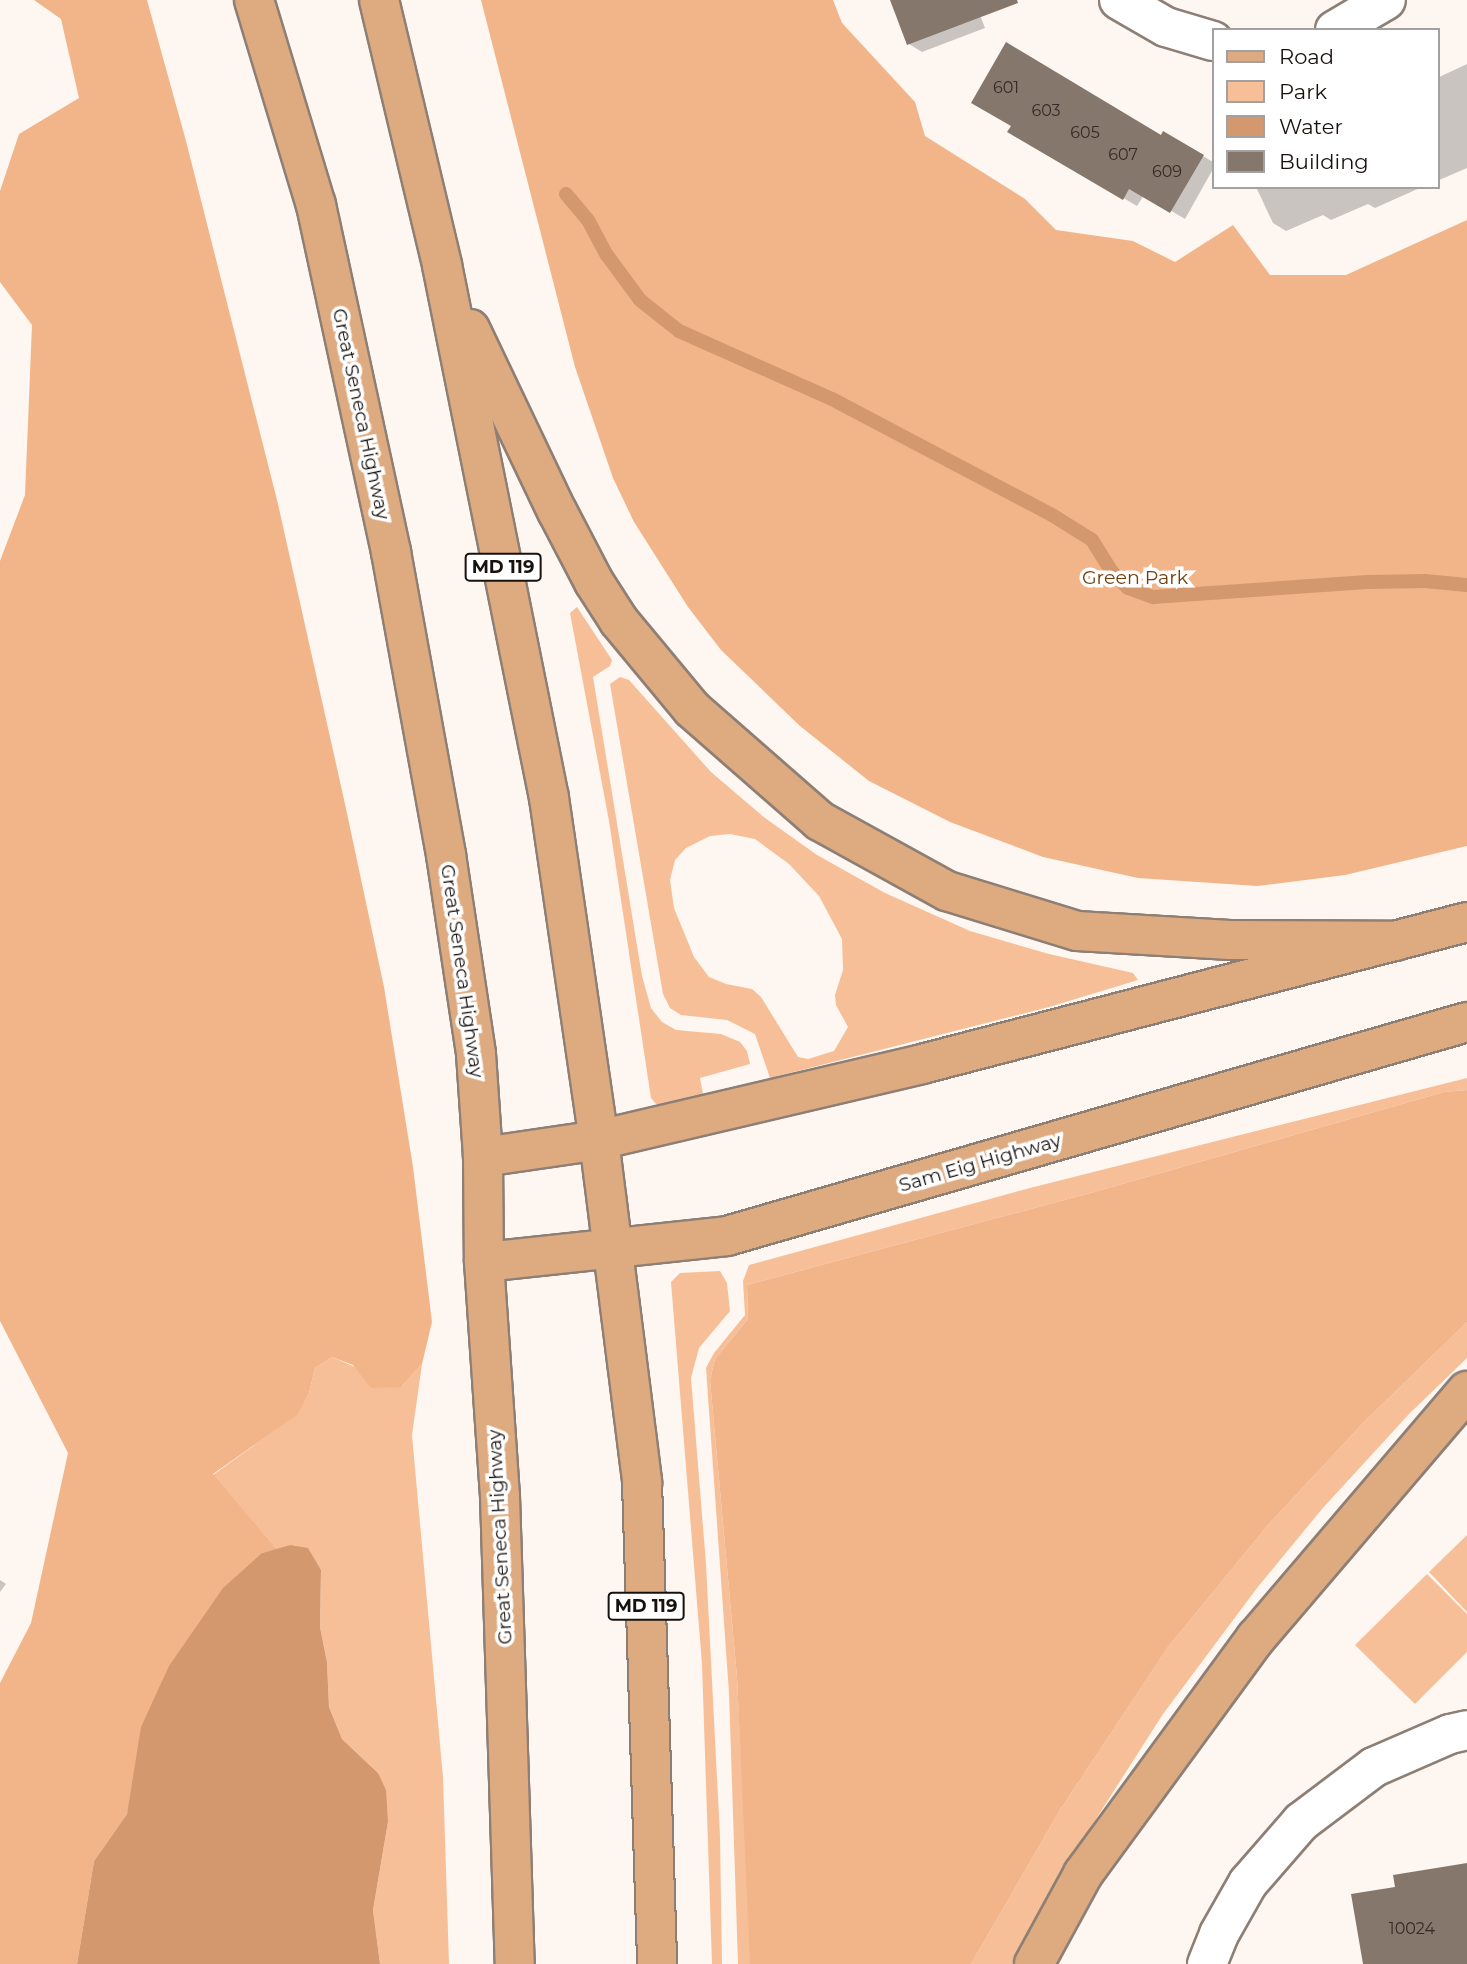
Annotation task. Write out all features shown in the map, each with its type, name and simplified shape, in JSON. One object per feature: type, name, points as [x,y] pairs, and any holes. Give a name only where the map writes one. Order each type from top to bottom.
[{"type":"main road","name":"Great Seneca Highway","points":[[254,0],[316,205],[391,552],[449,869],[476,1054],[483,1157],[484,1262],[500,1496],[515,1964]]},
{"type":"main road","name":"MD 119","points":[[379,0],[442,265],[549,798],[599,1140],[642,1482],[657,1964]]},
{"type":"main road","points":[[442,265],[504,404],[556,511],[594,582],[619,621],[692,709],[820,821],[947,891],[1077,931],[1230,940],[1395,941]]},
{"type":"main road","points":[[483,1157],[599,1140],[922,1064],[1467,922]]},
{"type":"main road","name":"Sam Eig Highway","points":[[484,1262],[727,1236],[1467,1022]]},
{"type":"main road","points":[[1034,1964],[1083,1874],[1256,1638],[1467,1391]]},
{"type":"street","points":[[1119,0],[1166,27],[1212,41]]},
{"type":"street","points":[[1338,28],[1386,0]]},
{"type":"street","points":[[1207,1964],[1219,1934],[1248,1882],[1301,1822],[1374,1768],[1450,1734],[1467,1730]]},
{"type":"green space","points":[[34,0],[147,0],[186,141],[278,504],[345,804],[384,987],[413,1167],[432,1322],[422,1364],[401,1387],[371,1388],[353,1365],[332,1357],[315,1368],[309,1393],[297,1415],[213,1474],[277,1549],[262,1553],[132,1792],[127,1814],[94,1861],[77,1964],[0,1964],[0,1683],[31,1623],[68,1453],[0,1321],[0,561],[25,495],[32,325],[0,282],[0,191],[19,134],[79,98],[61,19]]},
{"type":"green space","name":"Green Park","points":[[481,0],[833,0],[842,23],[915,102],[925,136],[1025,199],[1056,230],[1133,241],[1175,262],[1233,225],[1270,275],[1346,275],[1467,220],[1467,846],[1345,875],[1257,886],[1138,878],[1043,857],[950,822],[869,781],[800,726],[721,650],[688,607],[634,522],[613,478],[575,367]]},
{"type":"green space","points":[[577,607],[612,660],[610,666],[593,677],[642,976],[651,1008],[662,1022],[676,1030],[721,1034],[740,1042],[747,1051],[750,1064],[700,1078],[703,1094],[664,1104],[656,1104],[651,1098],[609,821],[570,613]]},
{"type":"green space","points":[[620,677],[629,680],[711,772],[765,818],[817,855],[885,893],[970,931],[1049,954],[1133,973],[1138,980],[1049,1007],[770,1078],[755,1034],[727,1020],[681,1015],[670,1008],[663,994],[610,684]],"holes":[[[730,834],[755,839],[789,864],[819,896],[842,939],[843,970],[835,995],[836,1005],[848,1027],[834,1051],[808,1059],[798,1057],[761,997],[752,989],[726,984],[709,977],[694,957],[674,908],[670,880],[675,860],[686,848],[710,836]]]},
{"type":"green space","points":[[1467,1078],[1467,1090],[1444,1092],[1094,1192],[747,1285],[748,1319],[715,1359],[710,1380],[737,1677],[750,1930],[750,1964],[738,1964],[729,1693],[706,1368],[714,1353],[745,1315],[743,1281],[749,1265],[1030,1188]]},
{"type":"green space","points":[[1467,1090],[1467,1322],[1364,1422],[1268,1525],[1168,1647],[1060,1810],[971,1964],[750,1964],[737,1677],[710,1380],[715,1359],[748,1319],[747,1285],[1094,1192],[1444,1092]]},
{"type":"green space","points":[[720,1271],[727,1283],[730,1311],[699,1348],[691,1378],[706,1564],[720,1836],[722,1964],[712,1964],[702,1664],[671,1282],[680,1273]]},
{"type":"green space","points":[[1467,1322],[1467,1358],[1409,1414],[1322,1509],[1257,1588],[1163,1714],[1078,1847],[1012,1964],[971,1964],[1060,1810],[1168,1647],[1268,1525],[1364,1422]]},
{"type":"green space","points":[[332,1357],[401,1387],[422,1364],[412,1435],[443,1777],[449,1964],[380,1964],[373,1910],[388,1822],[378,1773],[342,1739],[329,1707],[327,1662],[320,1627],[321,1570],[290,1545],[277,1549],[213,1475],[296,1415],[309,1393],[315,1368]]},
{"type":"green space","points":[[1467,1535],[1467,1612],[1429,1572]]},
{"type":"green space","points":[[1427,1574],[1467,1614],[1467,1652],[1415,1704],[1355,1645]]},
{"type":"water","points":[[290,1545],[308,1548],[321,1570],[320,1627],[327,1662],[329,1707],[342,1739],[378,1773],[386,1790],[388,1822],[373,1910],[380,1964],[77,1964],[94,1861],[127,1814],[141,1727],[169,1666],[223,1588],[262,1553]]},
{"type":"building","points":[[890,0],[1017,0],[1018,3],[907,45]]},
{"type":"building","points":[[1006,42],[1161,135],[1163,131],[1204,155],[1170,213],[1129,189],[1123,200],[1007,132],[1011,126],[971,103]]},
{"type":"building","points":[[1467,1863],[1467,1964],[1363,1964],[1351,1894],[1395,1887],[1393,1875]]},
{"type":"waterway","points":[[566,194],[588,220],[607,255],[640,300],[679,331],[832,399],[1052,515],[1092,540],[1111,571],[1128,588],[1153,597],[1370,582],[1425,581],[1467,585]]}]
